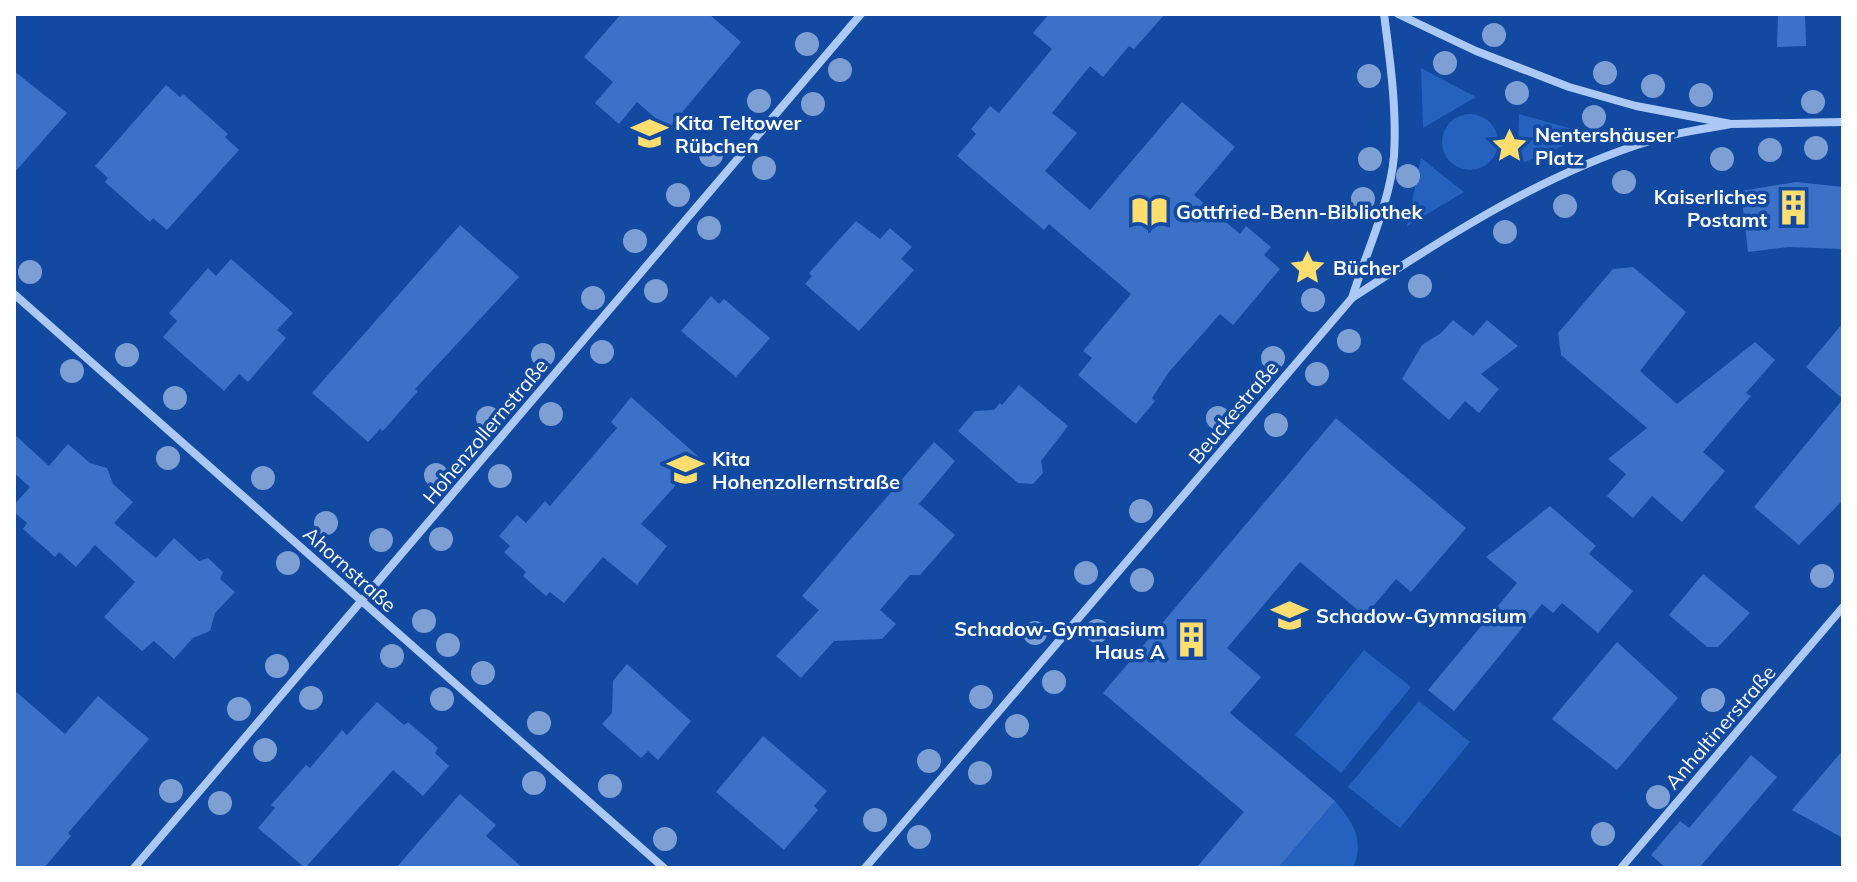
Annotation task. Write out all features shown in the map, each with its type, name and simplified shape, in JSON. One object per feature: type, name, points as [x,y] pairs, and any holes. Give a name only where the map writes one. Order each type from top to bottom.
[{"type":"street","name":"Hohenzollernstraße","points":[[134,868],[861,14]]},
{"type":"street","points":[[1352,298],[1382,207],[1394,157],[1384,14]]},
{"type":"street","points":[[1398,14],[1476,51],[1569,87],[1636,106],[1731,124],[1843,122]]},
{"type":"street","name":"Beuckestraße","points":[[865,868],[1352,298],[1422,253],[1578,169],[1654,140],[1731,124]]},
{"type":"street","name":"Ahornstraße","points":[[14,294],[664,868]]},
{"type":"street","name":"Anhaltinerstraße","points":[[1621,868],[1843,607]]},
{"type":"shaded area","points":[[1421,68],[1476,97],[1423,128]]},
{"type":"shaded area","points":[[1470,114],[1489,123],[1498,142],[1489,161],[1470,170],[1451,161],[1442,142],[1451,123]]},
{"type":"shaded area","points":[[1519,114],[1591,134],[1518,165]]},
{"type":"shaded area","points":[[1421,158],[1464,192],[1407,226]]},
{"type":"shaded area","points":[[1364,650],[1411,687],[1341,773],[1295,735]]},
{"type":"shaded area","points":[[1419,701],[1470,742],[1400,828],[1348,787]]},
{"type":"shaded area","points":[[1335,801],[1355,832],[1358,849],[1353,868],[1278,868]]},
{"type":"building","points":[[621,14],[709,14],[741,42],[668,129],[637,102],[619,124],[595,103],[613,82],[584,57]]},
{"type":"building","points":[[1049,14],[1165,14],[1134,49],[1129,46],[1103,77],[1090,66],[1052,113],[1077,133],[1045,171],[1090,210],[1182,102],[1235,147],[1194,195],[1240,234],[1246,226],[1271,247],[1264,255],[1280,269],[1233,325],[1220,314],[1169,372],[1152,398],[1155,401],[1136,424],[1078,375],[1092,358],[1083,351],[1131,294],[1049,224],[1044,230],[957,156],[976,134],[971,129],[990,106],[999,113],[1052,49],[1033,33]]},
{"type":"building","points":[[1778,14],[1805,14],[1806,46],[1777,47]]},
{"type":"building","points":[[14,71],[67,113],[14,173]]},
{"type":"building","points":[[166,85],[180,97],[183,94],[228,134],[225,137],[239,150],[167,230],[153,218],[150,222],[105,182],[108,178],[95,166]]},
{"type":"building","name":"Kaiserliches Postamt","points":[[1796,182],[1843,187],[1843,249],[1789,247],[1748,252],[1741,191]]},
{"type":"building","points":[[856,221],[880,239],[890,228],[912,247],[901,259],[914,270],[859,331],[805,284],[812,276],[809,273]]},
{"type":"building","points":[[460,225],[519,277],[415,389],[418,391],[383,431],[380,429],[368,442],[312,393]]},
{"type":"building","points":[[231,259],[293,313],[277,330],[286,338],[248,382],[239,374],[224,391],[163,337],[177,321],[169,313],[208,268],[216,276]]},
{"type":"building","points":[[1633,267],[1686,312],[1640,371],[1677,404],[1755,342],[1775,360],[1746,393],[1751,396],[1703,452],[1725,471],[1682,522],[1652,496],[1633,518],[1607,496],[1626,474],[1608,459],[1647,428],[1561,355],[1558,333],[1613,269]]},
{"type":"building","points":[[711,296],[719,304],[724,299],[770,338],[736,377],[681,331]]},
{"type":"building","points":[[1453,320],[1473,336],[1487,320],[1518,346],[1481,374],[1499,389],[1479,413],[1465,401],[1449,420],[1402,379],[1422,345],[1441,333]]},
{"type":"building","points":[[1843,323],[1843,399],[1806,367]]},
{"type":"building","points":[[1019,385],[1068,426],[1041,461],[1043,473],[1033,484],[1018,483],[958,431],[975,411],[994,410],[1000,403],[1002,405]]},
{"type":"building","points":[[631,397],[700,458],[641,524],[667,546],[637,585],[603,557],[564,603],[550,592],[546,596],[523,576],[526,572],[504,552],[510,546],[499,536],[517,515],[526,523],[545,501],[550,506],[617,428],[611,422]]},
{"type":"building","points":[[1843,399],[1843,500],[1799,545],[1754,507]]},
{"type":"building","name":"Schadow-Gymnasium Haus A","points":[[1336,418],[1466,528],[1411,592],[1396,579],[1365,616],[1300,562],[1227,648],[1261,677],[1230,713],[1335,801],[1278,868],[1196,868],[1244,812],[1103,693]]},
{"type":"building","points":[[14,434],[49,466],[68,444],[90,463],[107,468],[113,484],[133,502],[114,523],[156,558],[174,538],[199,561],[208,558],[223,572],[220,579],[235,592],[215,613],[210,631],[193,638],[174,659],[154,641],[142,651],[104,617],[135,582],[95,545],[76,567],[59,552],[55,557],[23,529],[27,523],[14,512],[14,505],[30,487],[14,473]]},
{"type":"building","points":[[934,442],[955,461],[919,504],[955,535],[920,575],[910,575],[880,610],[896,624],[882,639],[834,641],[801,678],[776,656],[819,610],[802,596]]},
{"type":"building","points":[[1550,506],[1596,546],[1589,554],[1633,591],[1598,633],[1562,603],[1553,613],[1542,604],[1454,711],[1428,690],[1517,583],[1486,557]]},
{"type":"building","points":[[1703,574],[1750,613],[1718,647],[1707,647],[1669,615]]},
{"type":"building","points":[[1617,642],[1678,698],[1617,770],[1552,719]]},
{"type":"building","points":[[627,664],[691,721],[658,760],[648,751],[641,758],[602,724],[612,713],[613,681]]},
{"type":"building","points":[[14,690],[65,734],[98,696],[149,739],[68,833],[71,836],[44,868],[14,868]]},
{"type":"building","points":[[377,702],[404,725],[408,722],[438,748],[435,753],[449,766],[423,796],[393,770],[305,868],[258,828],[275,808],[271,805],[306,765],[310,768],[342,730],[347,735]]},
{"type":"building","points":[[763,736],[827,791],[814,806],[818,810],[784,850],[716,792]]},
{"type":"building","points":[[1843,750],[1843,838],[1792,810]]},
{"type":"building","points":[[1751,755],[1777,777],[1699,868],[1666,868],[1651,855],[1680,821],[1689,828]]},
{"type":"building","points":[[460,794],[496,825],[486,836],[523,868],[396,868]]},
{"type":"place","name":"Kita Teltower Rübchen","points":[[649,133]]},
{"type":"place","name":"Nentershäuser Platz","points":[[1509,146]]},
{"type":"place","name":"Kaiserliches Postamt","points":[[1793,208]]},
{"type":"place","name":"Gottfried-Benn-Bibliothek","points":[[1150,211]]},
{"type":"place","name":"Bücher","points":[[1307,267]]},
{"type":"place","name":"Kita Hohenzollernstraße","points":[[686,470]]},
{"type":"place","name":"Schadow-Gymnasium","points":[[1290,615]]},
{"type":"place","name":"Schadow-Gymnasium Haus A","points":[[1191,640]]}]
